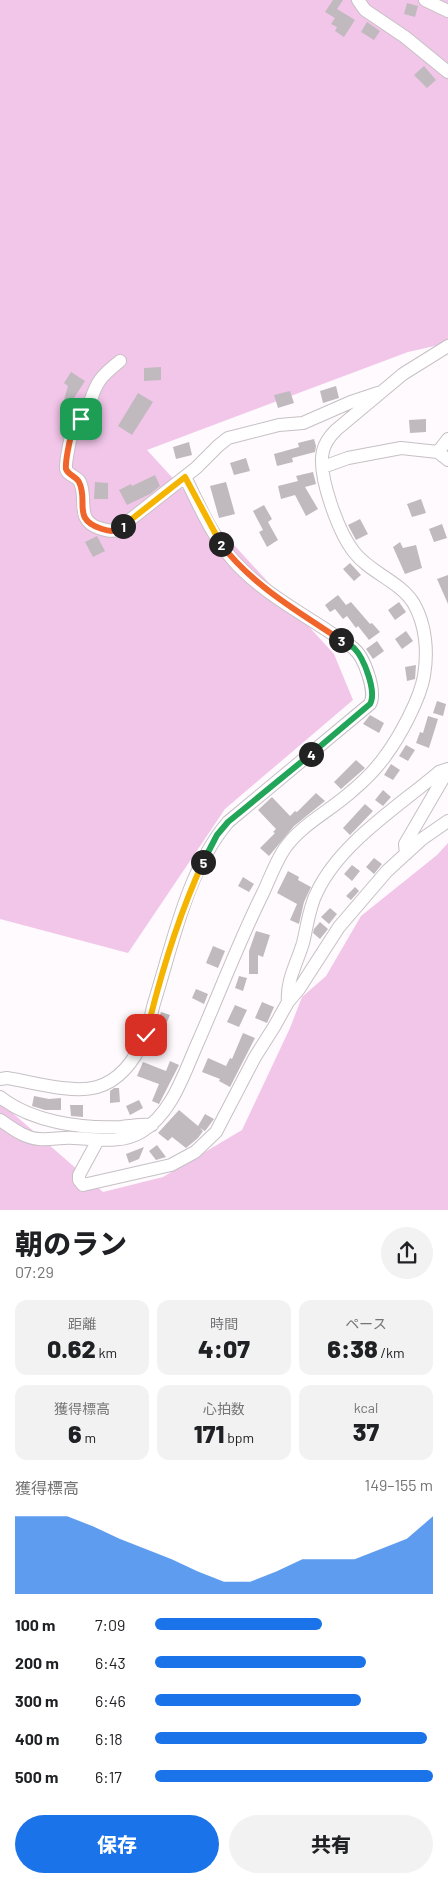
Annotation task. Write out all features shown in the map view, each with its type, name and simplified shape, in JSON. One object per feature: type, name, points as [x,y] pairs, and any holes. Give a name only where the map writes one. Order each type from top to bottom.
[{"type":"street","points":[[358,0],[365,10],[405,37],[448,72]]},
{"type":"street","points":[[426,0],[448,11]]},
{"type":"street","points":[[0,1120],[19,1133],[37,1139],[72,1138],[98,1140],[131,1137],[140,1133],[159,1118],[171,1100],[182,1077],[240,942],[284,849],[298,833],[352,791],[386,756],[415,706],[424,679],[427,658],[423,625],[419,613],[407,595],[354,553],[336,520],[330,502],[322,467],[322,451],[329,437],[403,374],[448,346]]},
{"type":"street","points":[[120,361],[101,379],[86,414],[74,423],[66,467],[70,474],[77,478],[80,483],[85,519],[91,525],[109,531],[117,530],[185,477],[228,438],[279,425],[304,423],[351,402],[382,392]]},
{"type":"street","points":[[322,467],[348,458],[401,448],[443,456],[448,439]]},
{"type":"street","points":[[0,1079],[7,1078],[81,1089],[97,1087],[114,1079],[129,1066],[146,1035],[184,906],[208,850],[217,835],[228,822],[315,751],[370,704],[373,699],[373,692],[366,669],[355,649],[266,589],[234,561],[218,539],[185,477]]},
{"type":"street","points":[[406,854],[405,844],[448,769]]},
{"type":"street","points":[[288,1002],[287,990],[316,893],[328,872],[345,850],[391,810],[439,772],[448,769]]},
{"type":"street","points":[[98,1140],[79,1175],[79,1180],[83,1185],[171,1165],[195,1152],[216,1132],[255,1058],[288,1002],[299,989],[339,927],[387,871],[422,839],[448,821]]},
{"type":"street","points":[[0,1097],[28,1114],[49,1121],[101,1127],[152,1124]]},
{"type":"shaded area","points":[[0,0],[448,0],[448,343],[408,352],[147,450],[334,654],[353,700],[225,809],[128,953],[0,919]]},
{"type":"shaded area","points":[[448,843],[448,1210],[0,1210],[0,1102],[103,1192],[163,1177],[242,1130],[290,1028],[302,997],[326,976],[361,916],[437,855]]},
{"type":"building","points":[[333,0],[343,0],[337,9],[355,20],[344,37],[335,31],[337,27],[331,24],[335,18],[325,12]]},
{"type":"building","points":[[407,3],[418,6],[415,17],[404,14]]},
{"type":"building","points":[[367,22],[380,31],[374,40],[361,32]]},
{"type":"building","points":[[424,66],[436,80],[427,88],[414,75]]},
{"type":"building","points":[[161,367],[161,380],[144,381],[144,368]]},
{"type":"building","points":[[71,372],[85,381],[74,398],[79,399],[76,407],[63,403],[68,386],[64,383]]},
{"type":"building","points":[[336,386],[339,398],[323,403],[320,391]]},
{"type":"building","points":[[290,391],[294,403],[278,408],[274,395]]},
{"type":"building","points":[[138,393],[153,402],[132,435],[118,426]]},
{"type":"building","points":[[426,419],[426,432],[410,433],[409,420]]},
{"type":"building","points":[[314,439],[315,452],[292,458],[293,462],[277,466],[274,454],[299,447],[298,443]]},
{"type":"building","points":[[189,442],[192,455],[176,459],[173,447]]},
{"type":"building","points":[[246,458],[250,471],[234,475],[230,463]]},
{"type":"building","points":[[313,472],[316,484],[305,487],[318,509],[306,516],[295,495],[281,499],[278,486],[298,481],[296,476]]},
{"type":"building","points":[[155,475],[160,486],[150,494],[127,505],[119,490]]},
{"type":"building","points":[[95,482],[108,483],[108,499],[94,499]]},
{"type":"building","points":[[226,482],[235,514],[219,518],[210,486]]},
{"type":"building","points":[[421,499],[426,513],[412,517],[407,504]]},
{"type":"building","points":[[264,505],[272,519],[268,522],[278,540],[267,547],[259,532],[263,530],[253,511]]},
{"type":"building","points":[[360,519],[368,534],[356,540],[348,525]]},
{"type":"building","points":[[442,524],[447,538],[434,542],[429,529]]},
{"type":"building","points":[[97,536],[105,551],[93,557],[85,542]]},
{"type":"building","points":[[400,542],[403,548],[416,545],[422,568],[405,574],[393,547]]},
{"type":"building","points":[[350,563],[361,575],[354,581],[343,569]]},
{"type":"building","points":[[448,575],[448,604],[437,579]]},
{"type":"building","points":[[338,595],[346,605],[351,602],[370,624],[372,623],[380,632],[369,640],[347,616],[343,619],[335,609],[330,612],[325,605]]},
{"type":"building","points":[[399,602],[406,612],[395,620],[388,610]]},
{"type":"building","points":[[406,631],[413,641],[402,649],[395,639]]},
{"type":"building","points":[[377,641],[384,651],[373,659],[366,649]]},
{"type":"building","points":[[416,665],[415,679],[407,681],[405,667]]},
{"type":"building","points":[[437,701],[446,704],[443,716],[433,713]]},
{"type":"building","points":[[370,715],[384,723],[379,733],[363,724]]},
{"type":"building","points":[[428,716],[438,719],[429,748],[416,743],[420,732],[423,733]]},
{"type":"building","points":[[406,745],[415,750],[408,761],[399,756]]},
{"type":"building","points":[[356,760],[365,768],[341,789],[334,782]]},
{"type":"building","points":[[391,764],[400,770],[393,780],[384,775]]},
{"type":"building","points":[[383,790],[391,797],[383,806],[375,800]]},
{"type":"building","points":[[316,793],[325,801],[294,826],[269,856],[260,848],[275,833],[273,832],[276,829],[258,810],[272,797],[290,816],[295,811],[297,812]]},
{"type":"building","points":[[365,804],[373,811],[350,835],[343,828]]},
{"type":"building","points":[[374,858],[382,864],[374,874],[366,867]]},
{"type":"building","points":[[352,865],[360,871],[352,881],[344,874]]},
{"type":"building","points":[[288,871],[299,877],[298,880],[311,887],[304,902],[299,924],[290,920],[297,904],[277,893]]},
{"type":"building","points":[[243,877],[254,884],[249,892],[238,886]]},
{"type":"building","points":[[355,887],[359,891],[351,900],[346,896]]},
{"type":"building","points":[[330,908],[337,914],[329,924],[321,917]]},
{"type":"building","points":[[320,922],[328,929],[320,939],[313,933]]},
{"type":"building","points":[[256,931],[270,935],[263,957],[258,955],[258,974],[249,974],[249,951]]},
{"type":"building","points":[[213,946],[225,951],[218,968],[206,963]]},
{"type":"building","points":[[239,976],[247,978],[243,991],[235,988]]},
{"type":"building","points":[[196,989],[208,994],[204,1004],[192,998]]},
{"type":"building","points":[[262,1002],[274,1007],[267,1023],[255,1018]]},
{"type":"building","points":[[235,1005],[247,1010],[239,1027],[227,1022]]},
{"type":"building","points":[[161,1012],[170,1015],[164,1029],[157,1026]]},
{"type":"building","points":[[243,1033],[255,1038],[230,1087],[219,1081],[220,1079],[202,1072],[208,1058],[226,1066],[230,1058],[232,1059]]},
{"type":"building","points":[[170,1061],[179,1065],[159,1104],[152,1101],[159,1084],[137,1076],[143,1062],[166,1071]]},
{"type":"building","points":[[114,1088],[119,1088],[120,1102],[110,1103],[110,1091]]},
{"type":"building","points":[[34,1096],[49,1099],[61,1098],[61,1110],[45,1110],[32,1106]]},
{"type":"building","points":[[139,1100],[143,1108],[130,1115],[126,1106]]},
{"type":"building","points":[[70,1105],[83,1105],[83,1117],[71,1116]]},
{"type":"building","points":[[179,1110],[198,1126],[205,1114],[214,1119],[205,1131],[200,1128],[203,1131],[186,1148],[172,1137],[168,1141],[158,1133]]},
{"type":"building","points":[[157,1145],[166,1157],[156,1160],[149,1151]]},
{"type":"building","points":[[144,1147],[139,1159],[129,1163],[126,1154]]},
{"type":"route","points":[[81,419],[74,423],[66,467],[70,474],[77,478],[80,483],[85,519],[91,525],[113,532],[117,530],[185,477],[218,539],[234,561],[266,589],[355,649],[366,669],[373,692],[373,699],[370,704],[259,795],[228,822],[217,835],[208,850],[184,906],[146,1035]]}]
